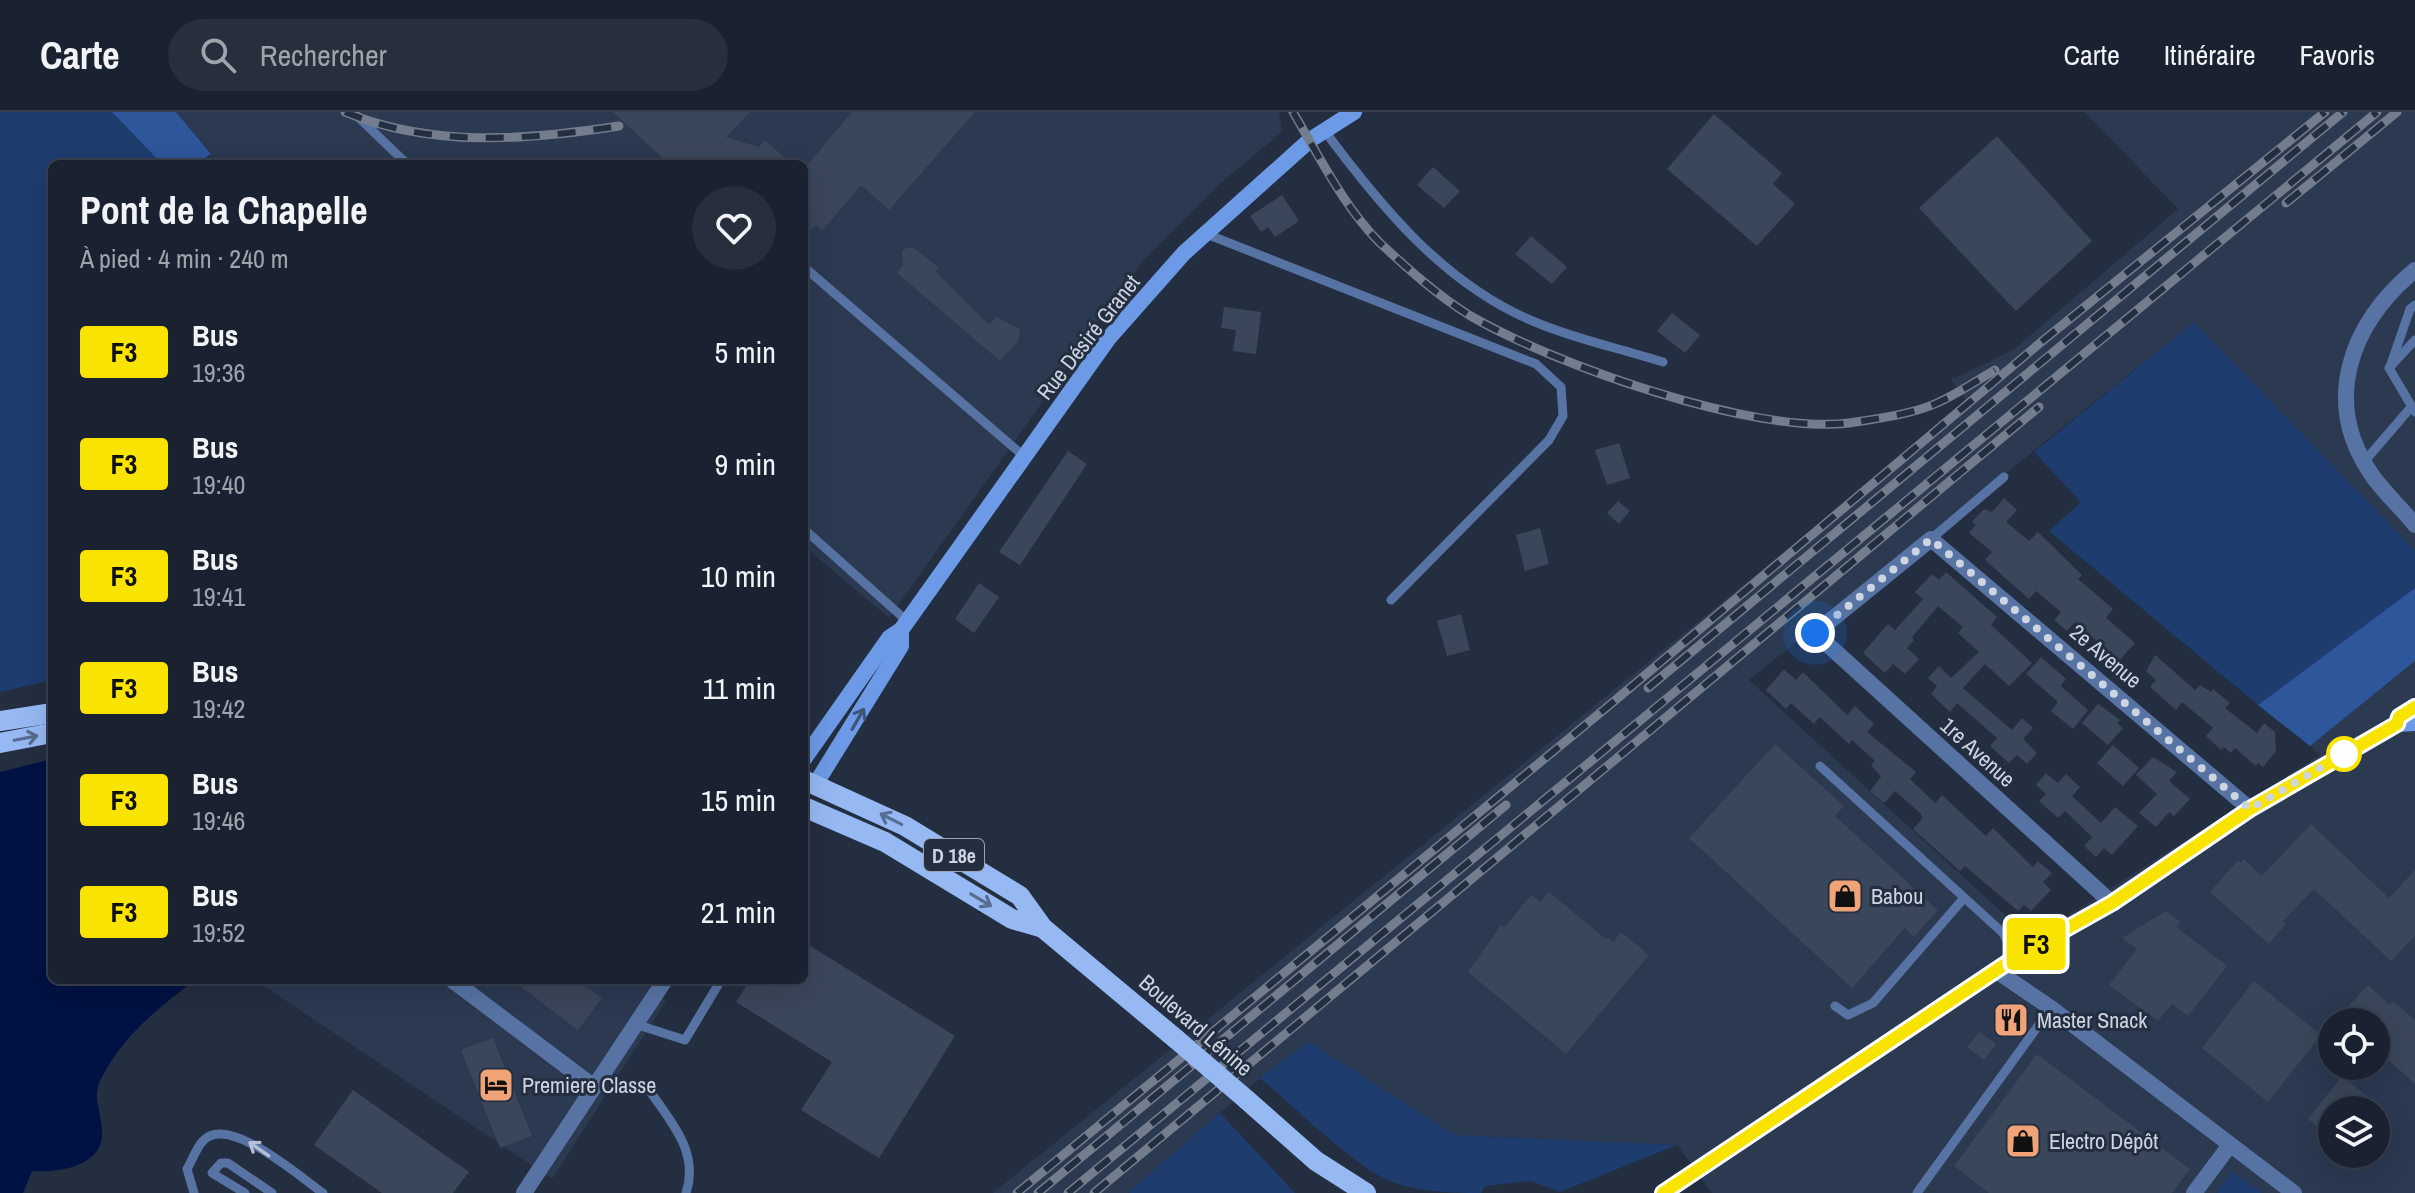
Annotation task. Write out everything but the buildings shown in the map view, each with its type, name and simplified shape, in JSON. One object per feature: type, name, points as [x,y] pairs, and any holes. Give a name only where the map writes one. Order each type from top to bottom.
[{"type":"main road","points":[[0,721],[48,714]]},
{"type":"main road","points":[[0,743],[48,734]]},
{"type":"main road","name":"Boulevard Lénine","points":[[808,788],[944,848],[1020,896],[1043,928],[1316,1161],[1366,1193]]},
{"type":"main road","name":"Boulevard Lénine","points":[[808,809],[885,842],[1012,919],[1043,928]]},
{"type":"main road","name":"Boulevard Lénine","points":[[1316,1161],[1341,1193]]},
{"type":"street","name":"Rue Désiré Granet","points":[[808,753],[889,638],[904,626],[1026,458],[1108,339],[1204,233],[1324,130],[1354,112]]},
{"type":"street","points":[[2415,270],[2381,303],[2363,327],[2353,350],[2345,387],[2351,424],[2364,462],[2415,525]]},
{"type":"street","name":"1re Avenue","points":[[1931,539],[1815,633],[2112,903]]},
{"type":"street","name":"2e Avenue","points":[[1931,539],[2250,809]]},
{"type":"street","name":"Rue Désiré Granet","points":[[808,788],[901,646],[904,626]]},
{"type":"street","points":[[1663,1193],[1995,970],[2112,903],[2250,809],[2409,726],[2399,717],[2415,707]]},
{"type":"street","points":[[1995,970],[2051,1008],[2294,1193]]},
{"type":"street","points":[[457,984],[594,1087]]},
{"type":"street","points":[[524,1193],[662,984]]},
{"type":"street","points":[[2194,1193],[2230,1145]]},
{"type":"lane","points":[[353,112],[403,160]]},
{"type":"lane","points":[[1324,130],[1397,225],[1471,286],[1538,324],[1663,362]]},
{"type":"lane","points":[[1204,233],[1536,364],[1561,387],[1563,416],[1549,440],[1391,600]]},
{"type":"lane","points":[[808,270],[1026,458]]},
{"type":"lane","points":[[2364,462],[2413,409],[2389,368],[2410,309],[2415,305]]},
{"type":"lane","points":[[2389,368],[2415,340]]},
{"type":"lane","points":[[1931,539],[2004,477]]},
{"type":"lane","points":[[808,533],[904,626]]},
{"type":"lane","points":[[1820,766],[2003,933],[2016,957]]},
{"type":"lane","points":[[1835,1006],[1848,1015],[1873,1003],[1964,898]]},
{"type":"lane","points":[[635,1024],[685,1040],[719,984]]},
{"type":"lane","points":[[1917,1193],[2051,1008]]},
{"type":"lane","points":[[647,1087],[690,1155],[692,1175],[686,1193]]},
{"type":"lane","points":[[194,1193],[187,1169],[203,1140],[218,1132],[242,1137],[323,1193]]},
{"type":"lane","points":[[245,1193],[218,1180],[212,1173],[215,1168],[221,1163],[228,1163],[272,1193]]},
{"type":"shaded area","points":[[0,112],[112,112],[158,160],[48,160],[48,681],[0,692]]},
{"type":"shaded area","points":[[112,112],[176,112],[211,154],[202,160],[158,160]]},
{"type":"shaded area","points":[[176,112],[1279,112],[1282,132],[1217,186],[1142,262],[889,618],[808,549],[808,160],[207,160],[211,154]]},
{"type":"shaded area","points":[[2085,112],[2415,112],[2415,550],[2194,322],[1749,680],[2031,939],[2320,755],[2310,746],[2415,661],[2415,1193],[2262,1193],[2232,1171],[2216,1193],[1712,1193],[1677,1145],[1455,1135],[1309,1042],[1256,1082],[1128,1193],[993,1193],[1968,403],[1951,380],[2013,350],[2178,209]]},
{"type":"shaded area","points":[[2194,322],[2415,550],[2415,588],[2258,705],[2049,531],[2081,502],[2034,452]]},
{"type":"shaded area","points":[[2415,588],[2415,661],[2310,746],[2258,705]]},
{"type":"shaded area","points":[[48,760],[48,984],[190,984],[131,1035],[102,1077],[97,1097],[102,1130],[96,1152],[88,1160],[66,1169],[32,1171],[23,1193],[0,1193],[0,772]]},
{"type":"shaded area","points":[[261,984],[645,984],[666,1001],[552,1179]]},
{"type":"shaded area","points":[[1309,1042],[1455,1135],[1677,1145],[1560,1192],[1531,1181],[1485,1186],[1481,1193],[1434,1191],[1399,1184],[1357,1162],[1260,1078]]},
{"type":"shaded area","points":[[1220,1113],[1295,1193],[1128,1193]]},
{"type":"shaded area","points":[[2232,1171],[2262,1193],[2216,1193]]},
{"type":"railway","points":[[345,112],[378,124],[411,131],[480,138],[550,135],[619,126]]},
{"type":"railway","points":[[1293,112],[1355,214],[1380,243],[1412,272],[1469,315],[1505,334],[1601,374],[1709,407],[1809,424],[1849,423],[1917,410],[1944,399],[1995,370]]},
{"type":"railway","points":[[1017,1193],[1606,708],[2040,343],[2325,112]]},
{"type":"railway","points":[[1648,688],[2343,112]]},
{"type":"railway","points":[[1068,1193],[2377,112]]},
{"type":"railway","points":[[2286,203],[2397,112]]},
{"type":"railway","points":[[1094,1193],[2039,407]]},
{"type":"railway","points":[[1038,1193],[1506,805]]},
{"type":"bus line","name":"F3","points":[[1663,1193],[2016,957],[2112,903],[2250,809],[2397,724],[2399,717],[2415,707]]},
{"type":"place","name":"Babou","points":[[1845,896]]},
{"type":"place","name":"Master Snack","points":[[2011,1020]]},
{"type":"place","name":"Premiere Classe","points":[[496,1085]]},
{"type":"place","name":"Electro Dépôt","points":[[2023,1141]]},
{"type":"route","points":[[1815,633],[1931,539],[2250,809],[2344,754]]}]
